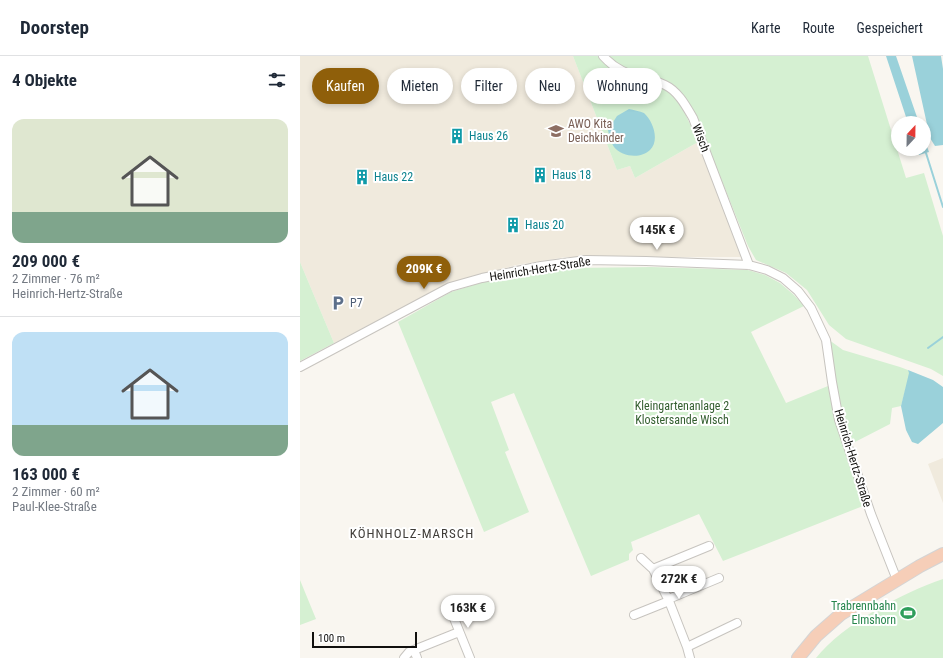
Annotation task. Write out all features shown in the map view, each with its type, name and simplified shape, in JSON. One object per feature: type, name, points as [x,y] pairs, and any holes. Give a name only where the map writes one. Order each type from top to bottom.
[{"type":"main road","points":[[798,658],[816,636],[841,614],[943,554]]},
{"type":"main road","points":[[897,580],[943,564]]},
{"type":"street","name":"Wisch","points":[[603,56],[611,65],[622,71],[666,85],[676,93],[686,106],[693,118],[749,265]]},
{"type":"street","name":"Heinrich-Hertz-Straße","points":[[300,367],[450,287],[482,278],[541,266],[586,260],[749,265],[767,270],[783,278],[798,291],[811,308],[826,340],[839,420],[871,514],[897,580]]},
{"type":"street","points":[[653,568],[709,546]]},
{"type":"street","points":[[641,558],[653,568],[669,601],[690,658]]},
{"type":"street","points":[[634,615],[719,578]]},
{"type":"street","points":[[449,606],[470,658]]},
{"type":"street","points":[[687,647],[737,623]]},
{"type":"street","points":[[404,658],[406,653],[415,654],[459,632]]},
{"type":"shaded area","points":[[300,56],[573,56],[583,82],[583,104],[592,104],[617,170],[630,166],[635,178],[698,142],[741,257],[566,257],[516,265],[449,284],[334,343],[300,262]]},
{"type":"shaded area","points":[[943,458],[943,503],[928,464]]},
{"type":"green space","points":[[573,56],[599,56],[603,62],[612,68],[583,68],[583,82]]},
{"type":"green space","points":[[609,56],[868,56],[891,130],[891,156],[899,156],[906,178],[924,173],[943,236],[943,376],[931,369],[846,339],[829,325],[807,290],[786,273],[756,260],[748,246],[695,114],[668,82],[662,79],[662,68],[620,67]]},
{"type":"green space","points":[[662,88],[665,89],[680,102],[698,142],[635,178],[630,166],[617,170],[592,104],[662,104]]},
{"type":"green space","points":[[300,262],[334,343],[300,361]]},
{"type":"green space","name":"Kleingartenanlage 2 Klostersande Wisch","points":[[651,267],[748,270],[765,275],[780,283],[804,306],[751,332],[786,403],[828,386],[834,417],[863,506],[723,561],[699,514],[631,542],[633,550],[629,554],[629,560],[591,576],[514,393],[491,402],[509,450],[505,452],[529,512],[484,532],[398,322],[451,292],[483,282],[573,268]]},
{"type":"green space","points":[[825,337],[843,350],[900,367],[908,370],[910,373],[901,406],[892,408],[890,424],[853,443],[842,418]]},
{"type":"green space","name":"Trabrennbahn Elmshorn","points":[[943,579],[943,658],[816,658],[841,633],[874,611],[910,592]]},
{"type":"green space","points":[[300,580],[316,619],[300,625]]},
{"type":"water","points":[[886,56],[896,56],[917,116],[906,116]]},
{"type":"water","points":[[912,56],[941,56],[943,69],[943,145],[935,146],[931,140],[931,116],[925,116]]},
{"type":"water","points":[[629,109],[644,113],[650,121],[654,131],[655,141],[653,146],[642,155],[627,155],[617,150],[612,143],[608,130],[617,116]]},
{"type":"water","points":[[908,370],[933,380],[943,387],[943,423],[918,444],[912,442],[906,430],[901,406],[909,373]]},
{"type":"waterway","points":[[927,156],[943,207]]},
{"type":"waterway","points":[[928,348],[943,337]]},
{"type":"place","name":"AWO Kita Deichkinder","points":[[556,131]]},
{"type":"place","name":"Haus 26","points":[[457,136]]},
{"type":"place","name":"Haus 18","points":[[540,175]]},
{"type":"place","name":"Haus 22","points":[[362,177]]},
{"type":"place","name":"Haus 20","points":[[513,225]]},
{"type":"place","name":"P7","points":[[338,303]]},
{"type":"place","name":"Trabrennbahn Elmshorn","points":[[908,613]]},
{"type":"district","name":"KÖHNHOLZ-MARSCH","points":[[412,533]]}]
